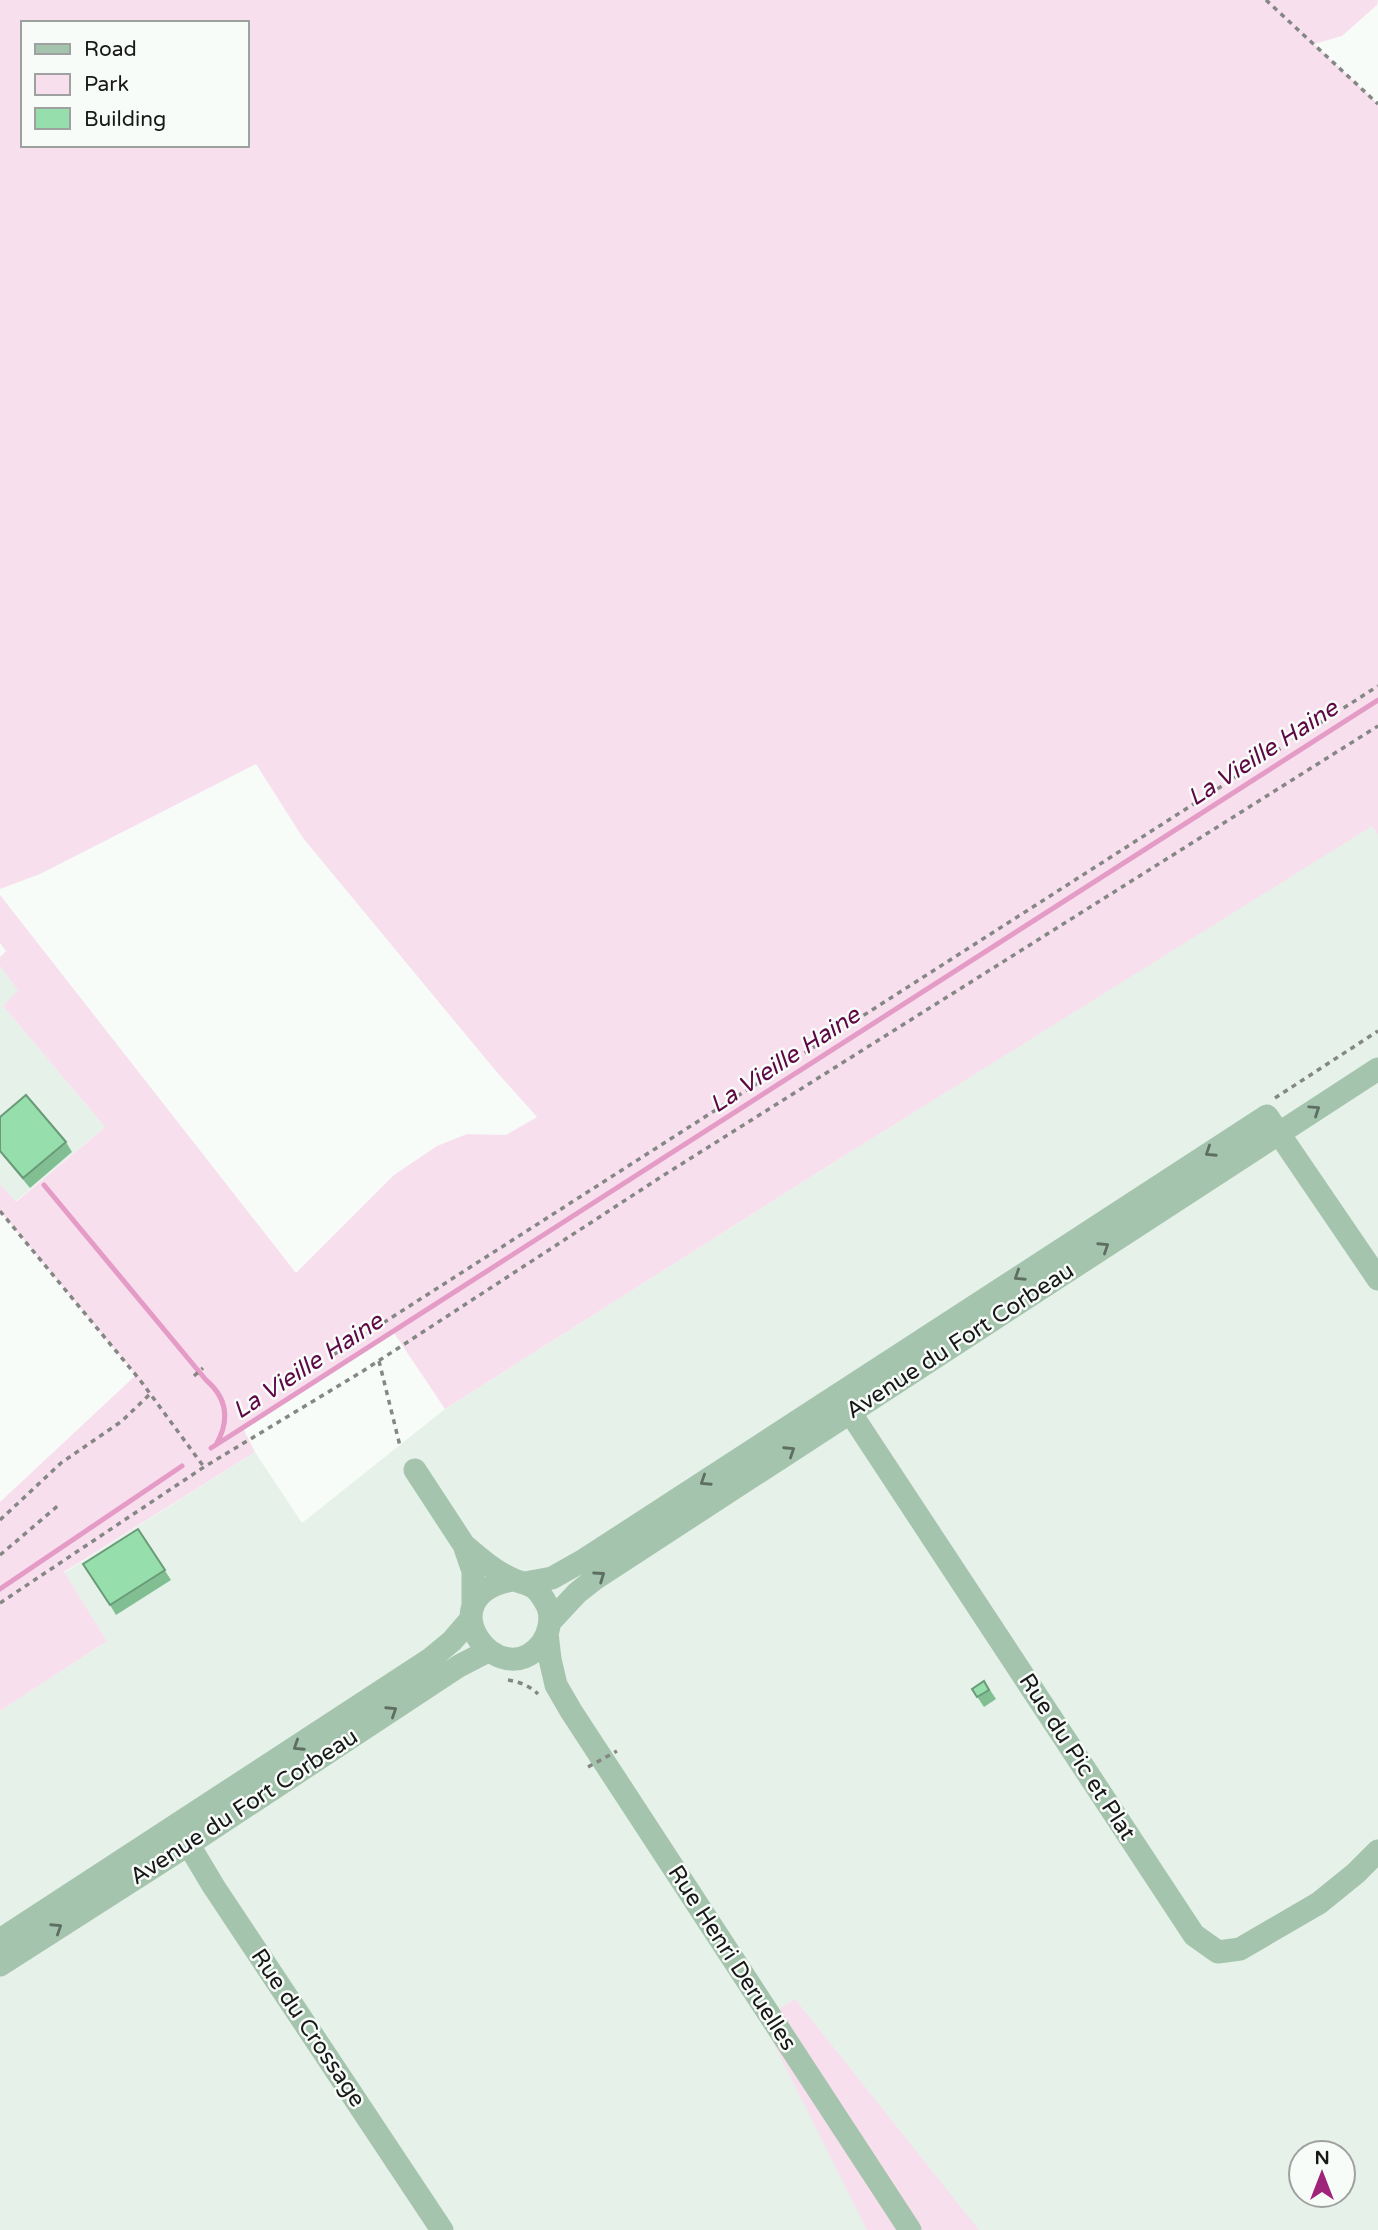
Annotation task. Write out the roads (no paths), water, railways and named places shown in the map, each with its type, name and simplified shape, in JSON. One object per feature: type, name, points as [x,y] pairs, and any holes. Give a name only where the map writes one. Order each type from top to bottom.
[{"type":"street","name":"Avenue du Fort Corbeau","points":[[548,1628],[578,1593],[596,1578],[844,1404],[1273,1125],[1378,1069]]},
{"type":"street","points":[[1273,1125],[1378,1279]]},
{"type":"street","name":"Avenue du Fort Corbeau","points":[[519,1581],[552,1578],[844,1404]]},
{"type":"street","name":"Rue du Pic et Plat","points":[[844,1404],[1194,1934],[1217,1952],[1240,1949],[1319,1903],[1378,1851]]},
{"type":"street","points":[[415,1470],[464,1545],[473,1571],[473,1632],[479,1643],[498,1656],[510,1658],[522,1657],[533,1651],[541,1644],[548,1628],[549,1611],[544,1599],[536,1589],[482,1561],[464,1545]]},
{"type":"street","points":[[472,1613],[479,1595],[488,1586],[519,1581]]},
{"type":"street","name":"Avenue du Fort Corbeau","points":[[0,1965],[429,1660],[452,1642],[472,1613]]},
{"type":"street","name":"Rue Henri Deruelles","points":[[548,1628],[550,1659],[556,1685],[910,2230]]},
{"type":"street","name":"Avenue du Fort Corbeau","points":[[0,1940],[183,1835],[459,1665],[488,1651]]},
{"type":"street","name":"Rue Henri Deruelles","points":[[510,1658],[556,1685]]},
{"type":"street","name":"Rue du Crossage","points":[[183,1835],[214,1887],[442,2230]]},
{"type":"waterway","name":"La Vieille Haine","points":[[211,1448],[1378,700]]},
{"type":"waterway","points":[[44,1185],[218,1394],[225,1417],[217,1443]]},
{"type":"waterway","name":"La Vieille Haine","points":[[0,1589],[182,1466]]}]
